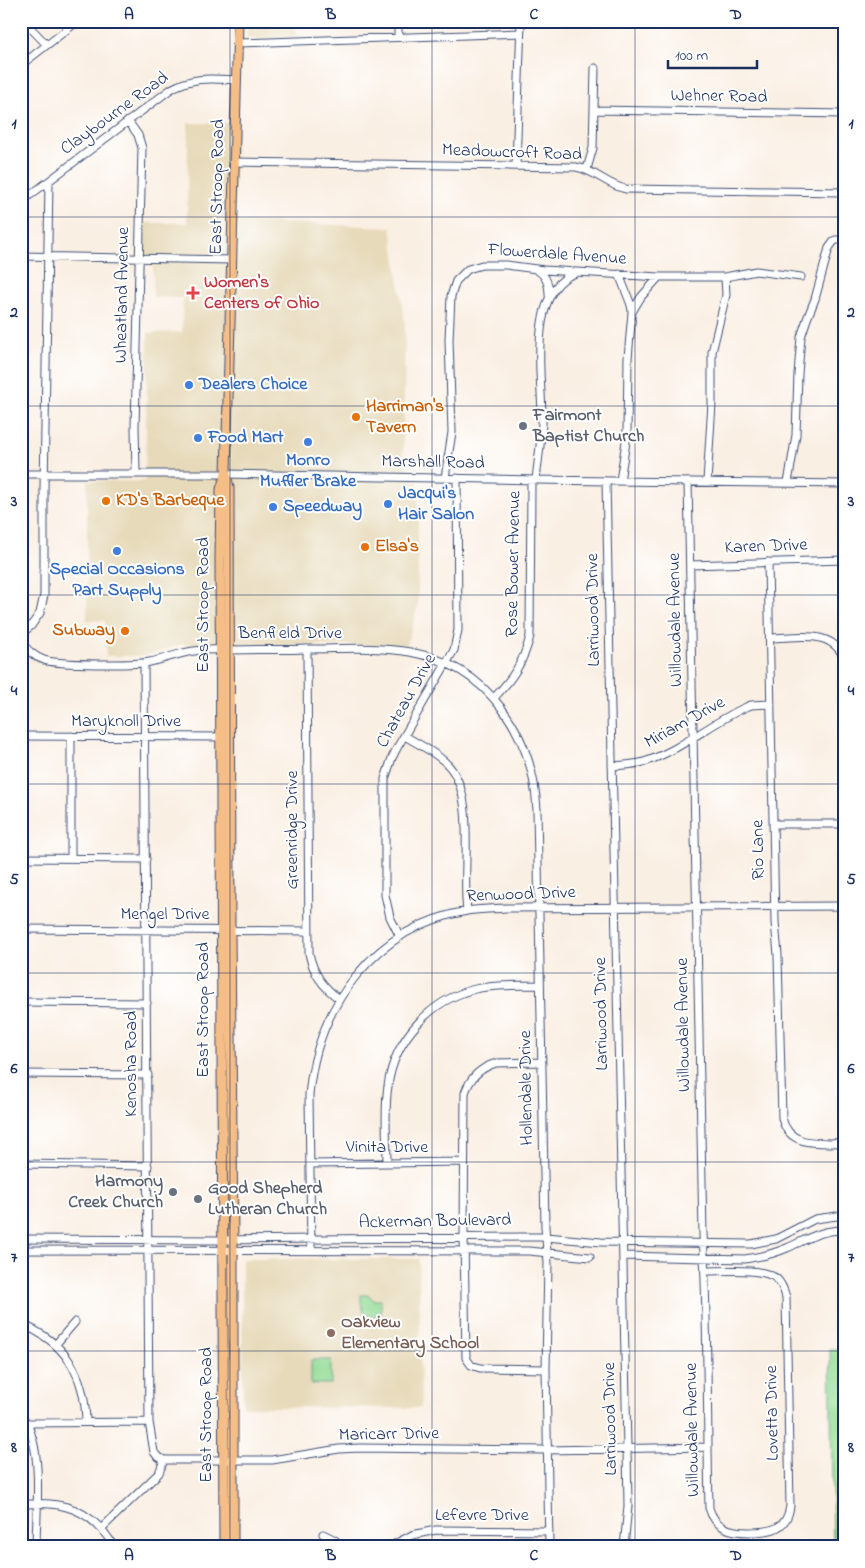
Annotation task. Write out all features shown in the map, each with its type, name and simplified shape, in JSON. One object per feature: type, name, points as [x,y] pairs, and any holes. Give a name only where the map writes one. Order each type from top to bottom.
[{"type":"main road","name":"East Stroop Road","points":[[233,1547],[228,1460],[223,1250],[220,738],[225,650],[229,488],[226,474],[238,21]]},
{"type":"main road","name":"East Stroop Road","points":[[224,1547],[233,1250],[230,737],[225,650]]},
{"type":"street","points":[[24,21],[47,45]]},
{"type":"street","points":[[21,65],[78,21]]},
{"type":"street","points":[[398,21],[398,37]]},
{"type":"street","points":[[516,166],[521,21]]},
{"type":"street","points":[[238,42],[520,33]]},
{"type":"street","points":[[586,169],[592,156],[595,68]]},
{"type":"street","name":"Claybourne Road","points":[[21,202],[171,89],[184,82],[198,79],[237,80]]},
{"type":"street","name":"Wehner Road","points":[[594,110],[844,114]]},
{"type":"street","name":"Wheatland Avenue","points":[[128,122],[138,135],[142,148],[135,427],[136,473]]},
{"type":"street","name":"Meadowcroft Road","points":[[235,162],[576,167],[586,169],[616,186],[635,190],[844,192]]},
{"type":"street","points":[[21,634],[36,620],[43,606],[45,585],[49,182]]},
{"type":"street","points":[[788,484],[796,435],[801,338],[829,248],[835,240],[844,240]]},
{"type":"street","points":[[21,256],[232,260]]},
{"type":"street","name":"Flowerdale Avenue","points":[[445,478],[452,432],[449,319],[451,296],[456,281],[468,269],[482,265],[506,265],[659,277],[724,277],[756,271],[801,277]]},
{"type":"street","points":[[534,268],[539,270],[545,278],[550,296]]},
{"type":"street","name":"Rose Bower Avenue","points":[[494,698],[517,671],[523,660],[530,636],[534,480],[542,423],[540,339],[550,296],[556,286],[564,278],[582,272]]},
{"type":"street","points":[[619,274],[632,312],[628,358],[627,434],[620,481]]},
{"type":"street","points":[[632,312],[641,297],[659,277]]},
{"type":"street","points":[[707,482],[712,403],[712,352],[726,296],[724,277]]},
{"type":"street","name":"Marshall Road","points":[[21,474],[226,474],[844,484]]},
{"type":"street","name":"Chateau Drive","points":[[400,937],[390,916],[385,895],[385,779],[392,758],[454,650],[458,630],[457,478]]},
{"type":"street","name":"Larriwood Drive","points":[[606,481],[628,1506],[624,1547]]},
{"type":"street","name":"Willowdale Avenue","points":[[688,482],[696,908],[706,1271],[709,1508],[714,1520],[719,1525],[731,1531],[756,1532]]},
{"type":"street","name":"Karen Drive","points":[[690,565],[844,560]]},
{"type":"street","name":"Rio Lane","points":[[768,562],[775,906],[779,973],[782,1118],[786,1129],[795,1138],[808,1142],[844,1143]]},
{"type":"street","points":[[770,638],[818,637],[826,639],[837,646],[844,659]]},
{"type":"street","name":"Benfield Drive","points":[[21,642],[38,658],[54,662],[144,663],[196,650],[307,649],[397,650],[428,657],[446,664]]},
{"type":"street","name":"Greenridge Drive","points":[[307,649],[308,953],[314,973],[323,986],[339,999]]},
{"type":"street","name":"Kenosha Road","points":[[144,663],[146,737],[149,1422],[154,1452],[164,1460]]},
{"type":"street","name":"Hollendale Drive","points":[[446,664],[464,674],[494,698],[519,735],[534,779],[537,810],[541,1062],[547,1252],[546,1369],[549,1547]]},
{"type":"street","name":"Miriam Drive","points":[[612,766],[630,765],[661,756],[744,708],[751,705],[771,704]]},
{"type":"street","name":"Maryknoll Drive","points":[[21,736],[230,737]]},
{"type":"street","points":[[71,736],[71,858]]},
{"type":"street","points":[[404,736],[447,763],[461,786],[465,804],[467,911]]},
{"type":"street","points":[[773,824],[844,824]]},
{"type":"street","points":[[21,858],[146,859]]},
{"type":"street","name":"Renwood Drive","points":[[311,1250],[309,1095],[312,1069],[322,1034],[339,999],[361,971],[400,937],[436,920],[467,911],[539,908],[844,906]]},
{"type":"street","name":"Mengel Drive","points":[[21,930],[308,931]]},
{"type":"street","points":[[387,1163],[389,1080],[399,1050],[414,1028],[440,1004],[462,993],[495,986],[540,985]]},
{"type":"street","points":[[21,1002],[146,1003]]},
{"type":"street","points":[[541,1062],[496,1063],[482,1069],[467,1086],[464,1100],[464,1252],[466,1358],[468,1362],[476,1368],[546,1369]]},
{"type":"street","points":[[21,1074],[148,1075]]},
{"type":"street","name":"Vinita Drive","points":[[310,1164],[464,1162]]},
{"type":"street","points":[[21,1164],[148,1166]]},
{"type":"street","name":"Ackerman Boulevard","points":[[21,1239],[233,1240],[546,1237],[623,1242],[739,1244],[766,1242],[776,1239],[815,1219],[844,1215]]},
{"type":"street","points":[[623,1256],[744,1259],[762,1257],[789,1247],[819,1232],[844,1230]]},
{"type":"street","points":[[416,1237],[416,1252]]},
{"type":"street","points":[[363,1238],[363,1252]]},
{"type":"street","name":"Ackerman Boulevard","points":[[21,1250],[547,1252],[590,1257]]},
{"type":"street","name":"Lovetta Drive","points":[[706,1271],[758,1272],[772,1276],[782,1285],[786,1297],[790,1506],[788,1516],[779,1527],[756,1532]]},
{"type":"street","points":[[56,1344],[75,1322]]},
{"type":"street","points":[[21,1324],[56,1344],[69,1359],[78,1376],[85,1399],[86,1422]]},
{"type":"street","points":[[21,1415],[28,1423],[34,1440],[37,1503],[36,1547]]},
{"type":"street","points":[[28,1423],[149,1422]]},
{"type":"street","name":"Maricarr Drive","points":[[164,1460],[272,1460],[339,1449],[360,1448],[547,1450],[708,1447]]},
{"type":"street","points":[[102,1528],[159,1473],[164,1460]]},
{"type":"street","points":[[21,1505],[52,1504],[72,1509],[83,1514],[102,1528],[114,1547]]},
{"type":"street","name":"Lefevre Drive","points":[[389,1547],[412,1536],[436,1530],[549,1531]]},
{"type":"street","points":[[323,1534],[335,1540],[342,1547]]},
{"type":"shaded area","points":[[247,21],[296,21],[296,38],[251,39],[247,37]]},
{"type":"shaded area","points":[[188,123],[236,123],[234,221],[391,227],[405,324],[403,464],[418,478],[418,605],[407,645],[180,645],[145,656],[106,656],[105,621],[87,620],[87,481],[145,481],[148,333],[182,332],[183,298],[153,297],[153,266],[139,258],[140,223],[187,223]]},
{"type":"shaded area","name":"Oakview Elementary School","points":[[242,1259],[419,1259],[421,1408],[243,1407]]},
{"type":"green space","points":[[361,1295],[369,1295],[373,1300],[381,1300],[381,1316],[365,1316]]},
{"type":"green space","points":[[830,1349],[844,1349],[844,1547],[833,1547]]},
{"type":"green space","points":[[311,1360],[331,1360],[331,1384],[311,1384]]},
{"type":"place","name":"Women's Centers of Ohio","points":[[193,293]]},
{"type":"place","name":"Dealers Choice","points":[[189,385]]},
{"type":"place","name":"Harriman's Tavern","points":[[356,417]]},
{"type":"place","name":"Fairmont Baptist Church","points":[[523,426]]},
{"type":"place","name":"Food Mart","points":[[198,438]]},
{"type":"place","name":"Monro Muffler Brake","points":[[308,442]]},
{"type":"place","name":"KD's Barbeque","points":[[106,501]]},
{"type":"place","name":"Jacqui's Hair Salon","points":[[388,504]]},
{"type":"place","name":"Speedway","points":[[273,507]]},
{"type":"place","name":"Elsa's","points":[[365,547]]},
{"type":"place","name":"Special Occasions Part Supply","points":[[117,551]]},
{"type":"place","name":"Subway","points":[[125,631]]},
{"type":"place","name":"Harmony Creek Church","points":[[173,1192]]},
{"type":"place","name":"Good Shepherd Lutheran Church","points":[[198,1199]]},
{"type":"place","name":"Oakview Elementary School","points":[[331,1333]]}]
